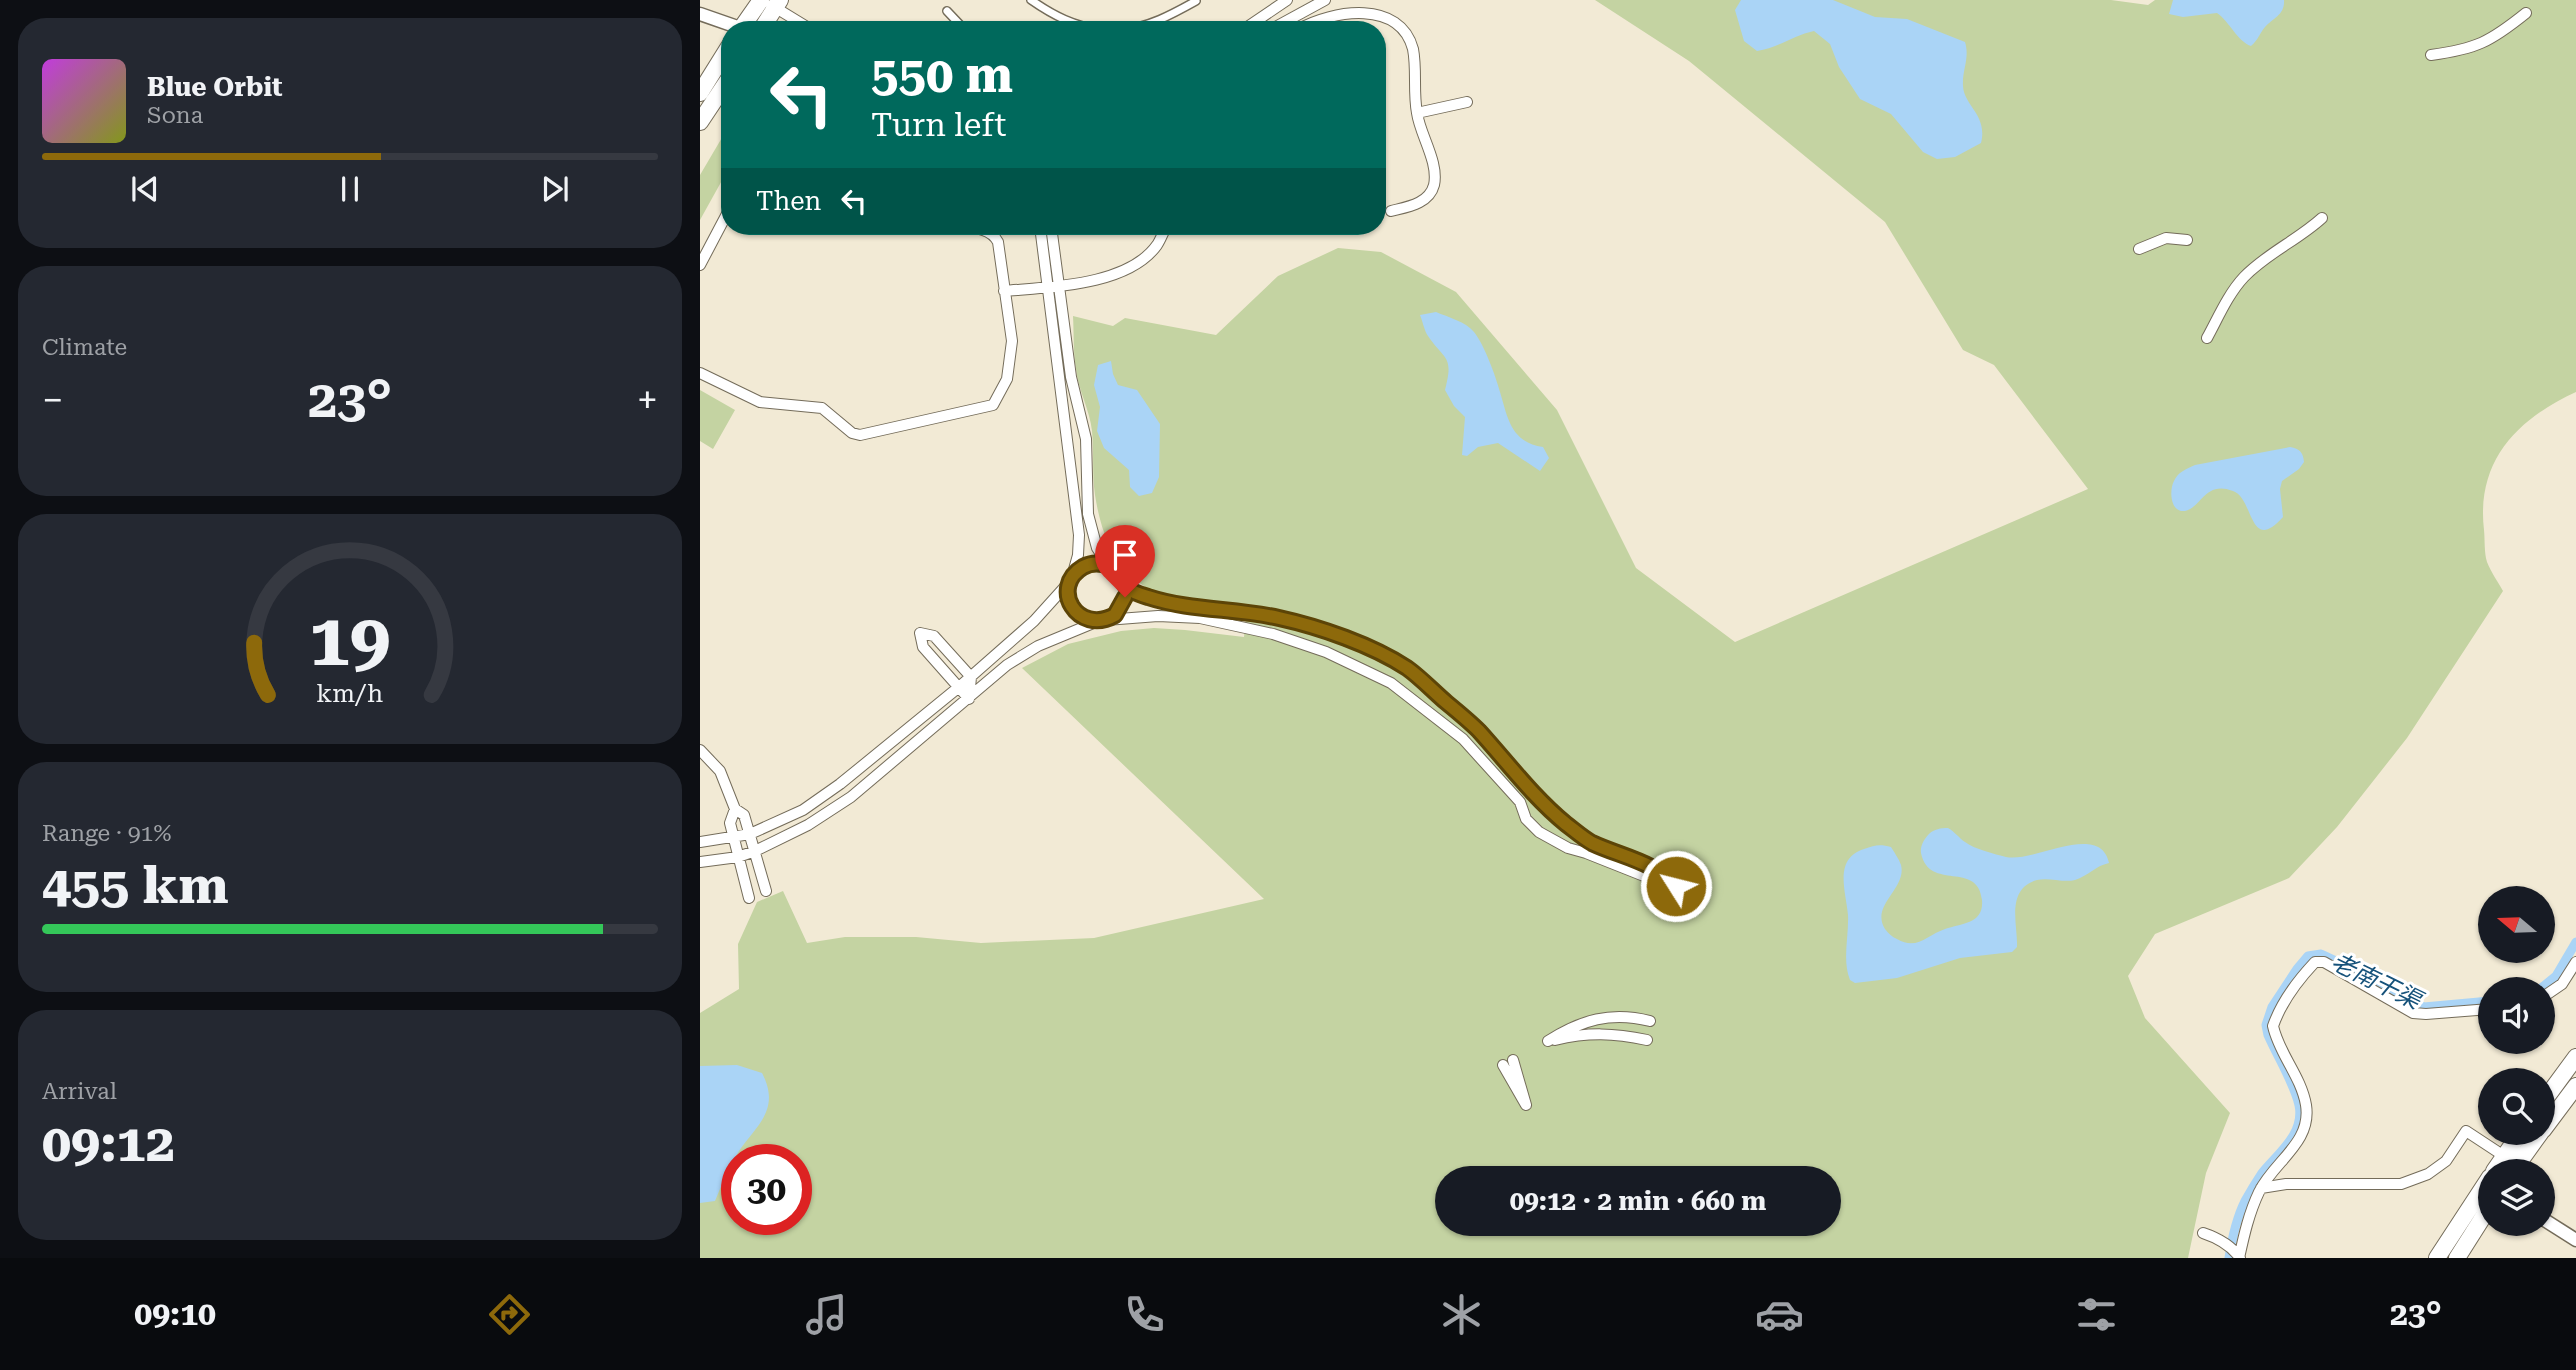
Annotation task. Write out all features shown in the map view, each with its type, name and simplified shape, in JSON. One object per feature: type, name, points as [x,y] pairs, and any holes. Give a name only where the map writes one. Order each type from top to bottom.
[{"type":"main road","points":[[750,21],[769,2]]},
{"type":"main road","points":[[764,21],[769,2]]},
{"type":"main road","points":[[700,93],[721,59]]},
{"type":"main road","points":[[700,122],[721,90]]},
{"type":"main road","points":[[2555,1086],[2576,1057]]},
{"type":"main road","points":[[2555,1114],[2576,1086]]},
{"type":"main road","points":[[2502,1159],[2512,1145]]},
{"type":"main road","points":[[2437,1258],[2478,1198]]},
{"type":"main road","points":[[2457,1258],[2478,1225]]},
{"type":"street","points":[[1031,0],[1066,21]]},
{"type":"street","points":[[1256,21],[1287,0]]},
{"type":"street","points":[[1286,21],[1325,0]]},
{"type":"street","points":[[1160,21],[1196,1]]},
{"type":"street","points":[[769,2],[798,21]]},
{"type":"street","points":[[1313,21],[1342,12],[1365,9],[1396,19],[1407,31],[1413,50],[1417,113],[1434,173],[1434,187],[1420,203],[1391,211]]},
{"type":"street","points":[[947,11],[956,21]]},
{"type":"street","points":[[2431,55],[2482,45],[2526,13]]},
{"type":"street","points":[[700,14],[721,22]]},
{"type":"street","points":[[1417,113],[1467,102]]},
{"type":"street","points":[[2207,338],[2242,279],[2260,262],[2305,234],[2322,218]]},
{"type":"street","points":[[700,265],[721,225]]},
{"type":"street","points":[[700,373],[760,402],[822,408],[852,433],[860,435],[993,405],[1007,379],[1012,351],[998,242],[994,235]]},
{"type":"street","points":[[700,862],[738,857],[808,825],[851,797],[1007,665],[1059,636],[1115,615],[1122,607],[1125,587],[1122,578],[1109,566],[1097,548],[1082,514],[1058,379],[1041,235]]},
{"type":"street","points":[[1052,235],[1071,377],[1086,439],[1078,555],[1068,591],[1070,603],[1076,612],[1085,619],[1101,621],[1158,616],[1201,614],[1241,611],[1280,618],[1370,648],[1408,669],[1477,729],[1532,792],[1589,842],[1652,867],[1676,886],[1568,848],[1539,832],[1526,819],[1520,802],[1463,739],[1391,683],[1326,652],[1201,614],[1125,587]]},
{"type":"street","points":[[1004,291],[1082,284],[1140,261],[1156,246],[1162,235]]},
{"type":"street","points":[[2139,249],[2166,238],[2187,240]]},
{"type":"street","points":[[1058,379],[1071,377]]},
{"type":"street","points":[[700,842],[750,834],[813,804],[971,677],[1034,621],[1077,571],[1098,563],[1109,566]]},
{"type":"street","points":[[920,633],[934,636],[971,677],[969,699],[923,648],[920,633]]},
{"type":"street","points":[[700,750],[720,771],[735,809],[744,815],[766,891]]},
{"type":"street","points":[[735,809],[730,822],[749,898]]},
{"type":"street","points":[[2203,1233],[2222,1241],[2238,1256],[2247,1218],[2261,1188],[2297,1143],[2306,1122],[2303,1092],[2273,1026],[2305,973],[2315,962],[2324,962],[2413,1013],[2478,1010]]},
{"type":"street","points":[[2555,989],[2562,984],[2576,962]]},
{"type":"street","points":[[1647,1040],[1614,1033],[1590,1033],[1548,1041],[1590,1019],[1632,1016],[1650,1021]]},
{"type":"street","points":[[1503,1065],[1526,1105],[1513,1060]]},
{"type":"street","points":[[2261,1188],[2286,1184],[2401,1184],[2428,1174],[2446,1161],[2466,1131],[2504,1156]]},
{"type":"street","points":[[2555,1227],[2576,1240]]},
{"type":"green space","points":[[1595,0],[2111,0],[2148,5],[2155,0],[2576,0],[2576,392],[2536,415],[2519,429],[2494,463],[2483,505],[2485,554],[2503,591],[2407,738],[2337,827],[2289,878],[2155,934],[2128,976],[2145,1018],[2230,1113],[2206,1173],[2188,1258],[700,1258],[700,1013],[739,989],[738,944],[757,902],[783,891],[807,943],[845,937],[916,937],[981,943],[1094,938],[1264,899],[1022,668],[1068,644],[1121,631],[1154,628],[1244,637],[1247,607],[1203,605],[1168,598],[1135,579],[1122,567],[1113,552],[1099,516],[1095,495],[1092,431],[1077,377],[1073,316],[1113,326],[1125,318],[1216,335],[1278,276],[1338,248],[1381,252],[1456,292],[1557,410],[1636,568],[1735,642],[2088,489],[1994,365],[1963,350],[1885,222],[1689,61]]},
{"type":"green space","points":[[721,139],[721,182],[700,220],[700,175]]},
{"type":"green space","points":[[700,390],[735,410],[713,449],[700,441]]},
{"type":"water","points":[[1741,0],[1833,0],[1875,17],[1907,19],[1965,42],[1967,53],[1964,93],[1979,118],[1981,143],[1955,157],[1937,159],[1923,152],[1891,114],[1860,99],[1839,67],[1830,44],[1814,31],[1757,51],[1744,41],[1735,10]]},
{"type":"water","points":[[2173,0],[2284,0],[2284,5],[2281,13],[2265,27],[2251,46],[2217,13],[2183,17],[2169,14]]},
{"type":"water","points":[[1436,312],[1466,325],[1478,337],[1493,370],[1512,428],[1524,440],[1543,447],[1549,458],[1540,471],[1498,443],[1478,447],[1467,456],[1462,455],[1465,417],[1454,406],[1445,390],[1448,364],[1427,334],[1420,315]]},
{"type":"water","points":[[1111,361],[1118,385],[1137,390],[1160,424],[1159,477],[1152,493],[1139,496],[1130,487],[1129,470],[1104,448],[1097,431],[1100,407],[1094,385],[1098,365]]},
{"type":"water","points":[[2290,447],[2300,452],[2304,462],[2282,481],[2280,489],[2283,517],[2272,527],[2264,530],[2258,527],[2245,503],[2233,491],[2216,489],[2185,511],[2180,511],[2174,505],[2171,495],[2174,481],[2188,468]]},
{"type":"water","points":[[1948,828],[1969,845],[2006,857],[2033,855],[2080,844],[2093,845],[2103,851],[2109,863],[2075,880],[2042,879],[2027,885],[2017,899],[2017,947],[2012,952],[1960,958],[1897,978],[1855,983],[1850,980],[1846,964],[1848,915],[1844,877],[1848,860],[1854,854],[1884,845],[1891,847],[1899,860],[1899,882],[1882,912],[1885,929],[1895,938],[1916,943],[1945,929],[1971,921],[1979,914],[1982,900],[1979,888],[1972,881],[1933,871],[1926,865],[1921,853],[1929,834]]},
{"type":"water","points":[[737,1065],[762,1073],[769,1097],[764,1116],[744,1144],[721,1144],[721,1187],[715,1201],[700,1203],[700,1066]]},
{"type":"waterway","name":"老南干渠","points":[[2555,977],[2576,942]]},
{"type":"waterway","name":"老南干渠","points":[[2229,1258],[2245,1201],[2262,1173],[2289,1142],[2298,1125],[2300,1115],[2297,1097],[2268,1035],[2266,1025],[2272,1007],[2308,956],[2321,954],[2389,993],[2424,1007],[2478,1002]]},
{"type":"route","points":[[1125,597],[1122,607],[1115,615],[1096,622],[1085,619],[1076,612],[1070,603],[1068,591],[1077,571],[1098,563],[1116,571],[1125,587],[1144,596],[1201,609],[1241,611],[1280,618],[1370,648],[1408,669],[1477,729],[1532,792],[1589,842],[1652,867],[1676,886]]}]
